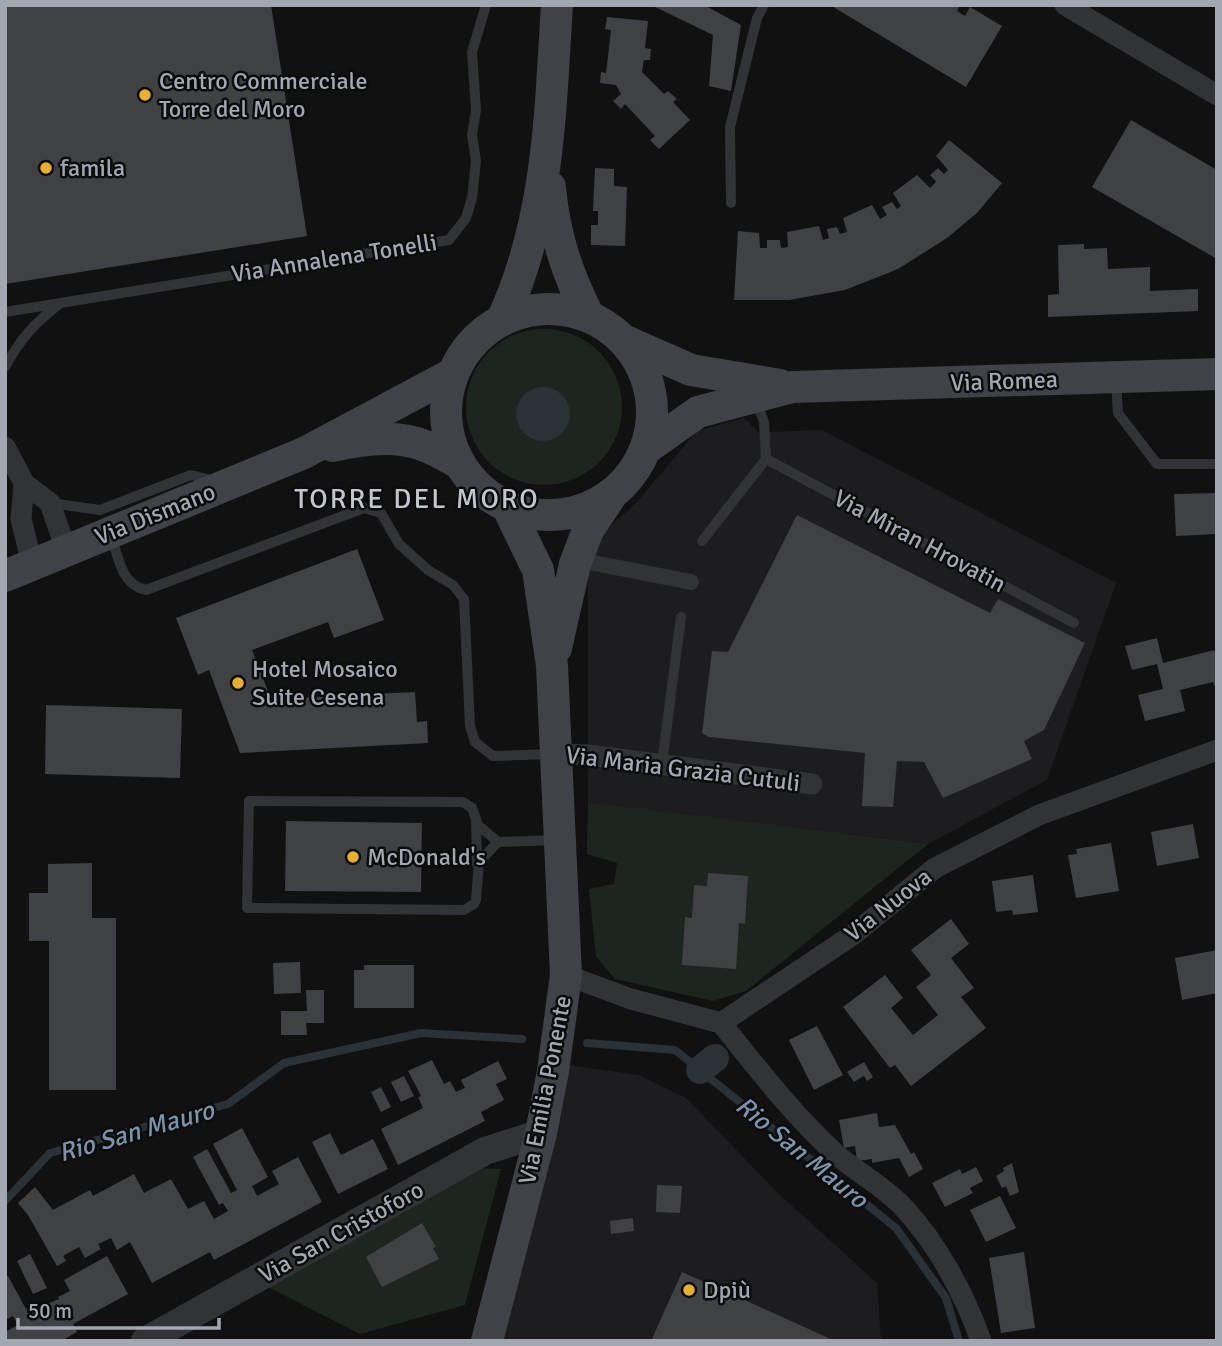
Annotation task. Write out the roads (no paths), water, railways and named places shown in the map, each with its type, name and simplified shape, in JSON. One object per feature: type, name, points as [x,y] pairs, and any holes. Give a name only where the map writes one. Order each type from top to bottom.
[{"type":"main road","points":[[503,318],[527,253],[547,160],[557,5]]},
{"type":"main road","points":[[547,160],[552,213],[561,250],[570,279],[588,315]]},
{"type":"main road","points":[[560,308],[588,315],[608,326],[625,341],[642,365],[651,391],[653,420],[647,448],[632,475],[610,497],[586,509],[560,515],[534,515],[508,508],[480,490],[460,464],[450,443],[445,420],[446,397],[452,374],[464,352],[482,332],[503,318],[531,309],[560,308]]},
{"type":"main road","name":"Via Romea","points":[[625,341],[691,370],[792,387],[1217,374]]},
{"type":"main road","name":"Via Dismano","points":[[19,570],[304,453],[452,374]]},
{"type":"main road","name":"Via Romea","points":[[647,448],[698,412],[792,387]]},
{"type":"main road","name":"Via Dismano","points":[[304,453],[355,440],[390,439],[425,446],[460,464]]},
{"type":"main road","name":"Via Emilia Ponente","points":[[552,666],[575,564],[588,530],[610,497]]},
{"type":"main road","name":"Via Emilia Ponente","points":[[487,1341],[541,1133],[553,1071],[566,975],[552,666],[538,570],[508,508]]},
{"type":"street","points":[[1065,5],[1217,95]]},
{"type":"street","points":[[5,447],[24,483],[50,503],[66,550]]},
{"type":"street","points":[[19,570],[24,483]]},
{"type":"street","points":[[584,561],[691,582]]},
{"type":"street","name":"Via Nuova","points":[[721,1023],[854,934],[935,868],[1039,815],[1217,750]]},
{"type":"street","name":"Via Maria Grazia Cutuli","points":[[554,754],[588,755],[812,784]]},
{"type":"street","points":[[566,975],[631,999],[721,1023],[780,1098],[838,1155],[904,1207],[944,1261],[970,1308],[981,1341]]},
{"type":"street","name":"Via San Cristoforo","points":[[145,1341],[485,1151],[541,1133]]},
{"type":"lane","name":"Via Annalena Tonelli","points":[[5,312],[449,240],[466,218],[472,198],[476,160],[472,135],[476,110],[472,52],[486,5]]},
{"type":"lane","points":[[731,203],[730,127],[757,18],[764,5]]},
{"type":"lane","points":[[5,367],[16,346],[32,326],[61,302]]},
{"type":"lane","points":[[1116,377],[1118,413],[1157,464],[1217,464]]},
{"type":"lane","points":[[702,541],[766,459],[764,422],[754,397]]},
{"type":"lane","name":"Via Miran Hrovatin","points":[[766,459],[1074,623]]},
{"type":"lane","points":[[50,503],[100,510],[191,475],[228,484]]},
{"type":"lane","points":[[110,534],[128,581],[135,588],[146,590],[364,508],[381,513],[399,544],[428,570],[453,585],[464,599],[470,726],[475,742],[493,756],[554,754]]},
{"type":"lane","points":[[662,764],[681,617]]},
{"type":"lane","points":[[475,817],[476,900],[464,910],[247,908],[249,801],[457,802],[470,806],[475,817],[478,825],[498,842]]},
{"type":"lane","points":[[477,866],[481,858],[498,842],[559,839]]},
{"type":"waterway","name":"Rio San Mauro","points":[[5,1201],[50,1153],[228,1104],[284,1063],[421,1033],[522,1039]]},
{"type":"waterway","name":"Rio San Mauro","points":[[587,1043],[675,1050],[896,1228],[946,1298],[959,1341]]},
{"type":"waterway","points":[[700,1070],[715,1058]]},
{"type":"place","name":"Centro Commerciale Torre del Moro","points":[[145,95]]},
{"type":"place","name":"famila","points":[[46,168]]},
{"type":"place","name":"Hotel Mosaico Suite Cesena","points":[[238,683]]},
{"type":"place","name":"McDonald's","points":[[353,857]]},
{"type":"place","name":"Dpiù","points":[[689,1290]]},
{"type":"district","name":"TORRE DEL MORO","points":[[417,498]]}]
